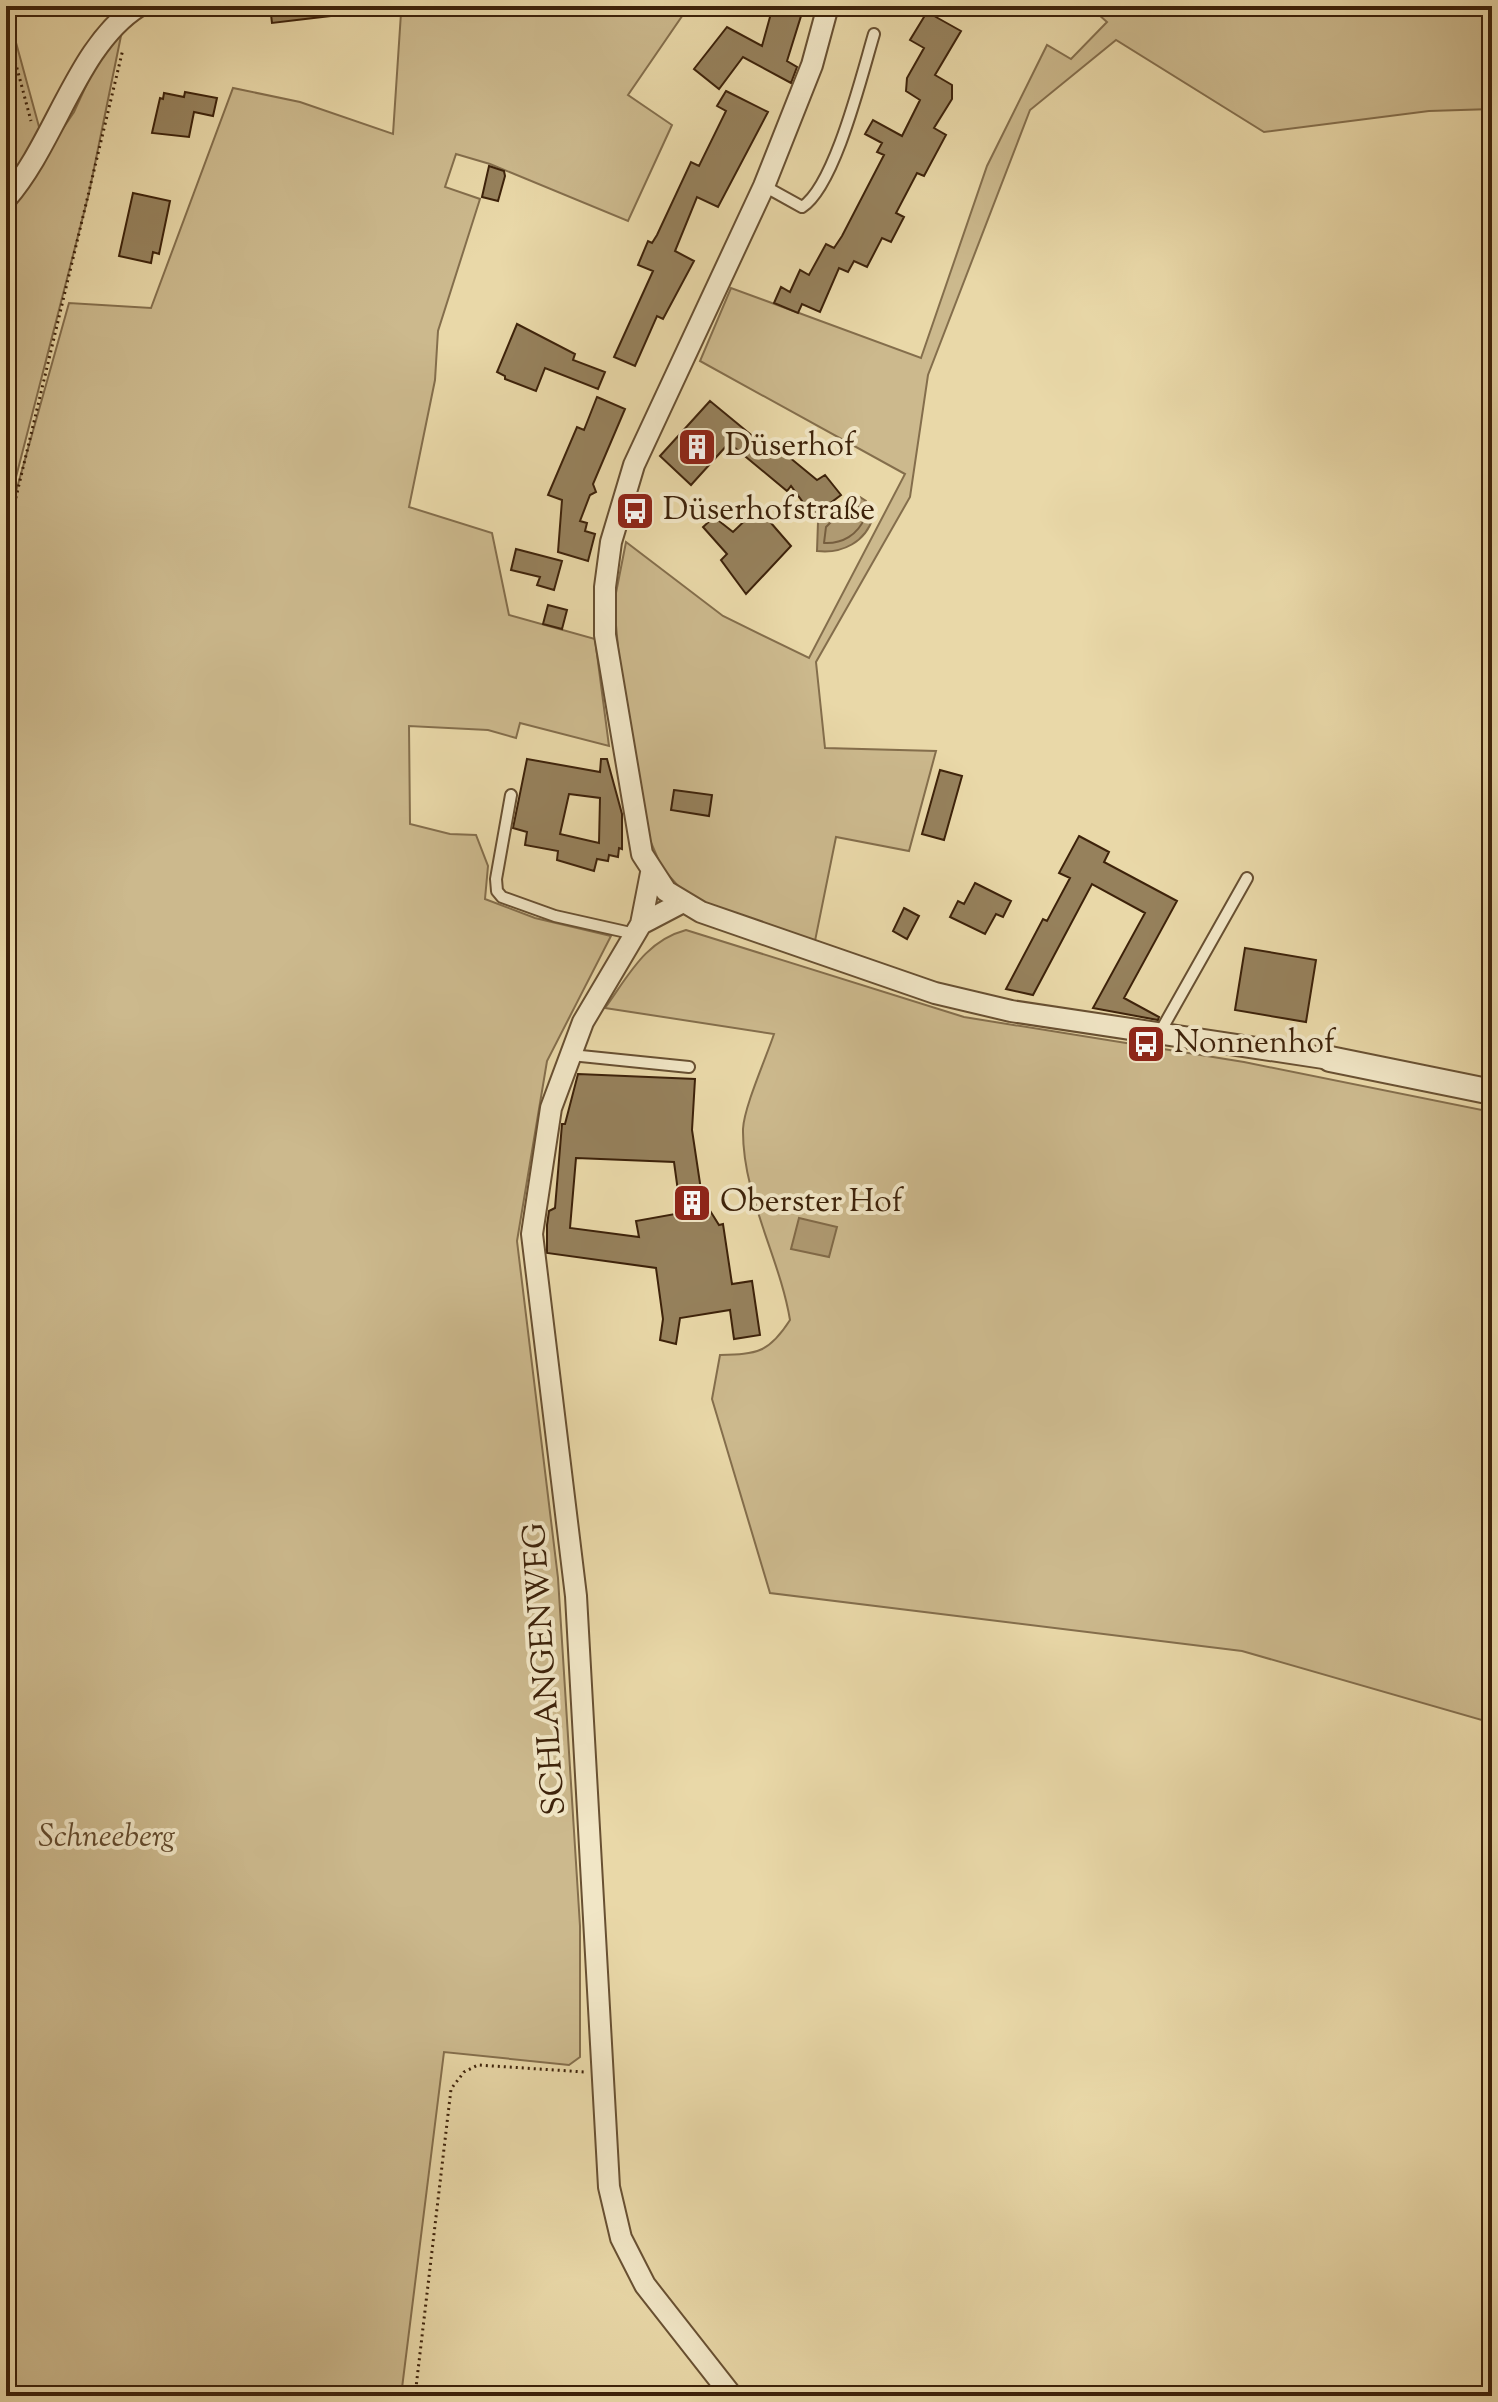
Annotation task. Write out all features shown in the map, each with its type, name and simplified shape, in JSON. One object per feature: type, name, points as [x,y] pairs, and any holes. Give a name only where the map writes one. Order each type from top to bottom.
[{"type":"street","points":[[828,6],[812,65],[764,186],[634,465],[611,542],[605,587],[605,635],[630,795],[642,854],[651,873],[666,891],[701,912],[935,993],[1011,1011],[1158,1036],[1330,1059],[1492,1092]]},
{"type":"street","points":[[6,199],[39,156],[100,41],[113,24],[135,8]]},
{"type":"street","points":[[638,929],[651,873]]},
{"type":"street","points":[[638,929],[683,902]]},
{"type":"street","name":"SCHLANGENWEG","points":[[638,929],[583,1022],[551,1108],[532,1234],[576,1596],[600,2070],[609,2187],[621,2238],[645,2285],[732,2396]]},
{"type":"lane","points":[[764,186],[802,207],[813,200],[844,133],[874,34]]},
{"type":"lane","points":[[511,795],[496,879],[497,891],[502,897],[555,916],[638,929]]},
{"type":"lane","points":[[1158,1036],[1247,878]]},
{"type":"lane","points":[[571,1055],[689,1067]]},
{"type":"path","points":[[6,539],[135,8]]},
{"type":"path","points":[[6,27],[39,156]]},
{"type":"path","points":[[415,2396],[451,2089],[464,2072],[478,2065],[573,2073],[600,2070]]},
{"type":"green space","points":[[6,6],[41,134],[6,187]]},
{"type":"green space","name":"Schneeberg","points":[[466,6],[689,6],[628,95],[672,125],[628,221],[490,164],[456,154],[445,187],[480,199],[438,331],[435,380],[409,507],[492,533],[509,615],[595,639],[609,746],[520,723],[516,738],[488,730],[409,726],[410,824],[450,834],[476,835],[488,866],[485,899],[535,918],[611,936],[547,1061],[517,1241],[558,1578],[580,1926],[580,2057],[569,2065],[444,2052],[401,2396],[6,2396],[6,527],[69,303],[151,308],[233,88],[300,102],[393,134],[401,13]]},
{"type":"green space","points":[[1089,6],[1492,6],[1492,109],[1429,111],[1264,132],[1116,40],[1030,110],[928,375],[910,497],[816,662],[825,748],[936,751],[909,851],[836,837],[815,941],[703,902],[679,887],[662,868],[646,831],[619,658],[614,603],[626,542],[723,616],[809,658],[905,474],[700,361],[731,288],[921,358],[987,166],[1047,45],[1071,59],[1107,22]]},
{"type":"green space","points":[[123,26],[89,193],[6,516],[6,213],[74,112],[102,51]]},
{"type":"green space","points":[[686,930],[964,1017],[1244,1062],[1492,1112],[1492,1723],[1242,1651],[770,1593],[712,1399],[720,1355],[761,1350],[775,1339],[790,1320],[744,1154],[744,1120],[774,1034],[605,1008],[649,951],[659,942]]},
{"type":"water","points":[[860,497],[866,501],[873,517],[865,533],[844,548],[817,551],[818,522],[836,506]]},
{"type":"water","points":[[799,1218],[837,1227],[829,1257],[791,1249]]},
{"type":"building","points":[[270,6],[329,6],[330,16],[272,23]]},
{"type":"building","points":[[773,6],[801,16],[787,61],[797,67],[791,83],[743,57],[719,89],[694,69],[727,27],[762,46]]},
{"type":"building","points":[[927,12],[961,31],[935,75],[952,85],[952,99],[934,128],[946,135],[924,176],[917,173],[896,213],[904,217],[891,242],[882,238],[867,267],[854,261],[848,272],[839,268],[820,312],[802,304],[798,313],[774,303],[781,287],[790,292],[800,270],[809,275],[826,244],[834,248],[842,236],[884,155],[877,152],[882,143],[865,134],[873,120],[902,136],[920,100],[906,91],[907,78],[924,48],[910,40]]},
{"type":"building","points":[[726,91],[768,112],[718,207],[697,197],[675,251],[694,261],[663,319],[657,316],[635,366],[614,357],[653,271],[638,265],[648,241],[652,243],[657,235],[691,162],[699,166],[726,111],[717,106]]},
{"type":"building","points":[[185,92],[217,98],[213,116],[194,112],[189,137],[152,133],[164,93],[184,97]]},
{"type":"building","points":[[489,166],[504,171],[498,201],[482,197]]},
{"type":"building","points":[[133,193],[170,201],[159,254],[153,252],[151,263],[119,256]]},
{"type":"building","points":[[517,324],[575,354],[573,360],[605,372],[598,389],[545,368],[536,391],[505,379],[497,372]]},
{"type":"building","points":[[597,397],[625,409],[593,484],[596,492],[590,495],[580,521],[587,523],[585,531],[595,534],[588,561],[558,552],[562,500],[548,495],[577,427],[584,430]]},
{"type":"building","name":"Düserhof","points":[[710,401],[778,457],[783,452],[817,480],[825,475],[841,495],[813,516],[791,486],[787,491],[729,443],[691,485],[660,456]]},
{"type":"building","points":[[758,508],[791,546],[746,594],[721,560],[727,554],[703,527],[714,517],[733,532]]},
{"type":"building","points":[[516,549],[562,561],[554,590],[537,585],[540,577],[511,570]]},
{"type":"building","points":[[548,605],[567,610],[562,629],[543,624]]},
{"type":"building","points":[[527,759],[600,772],[601,759],[607,759],[622,814],[622,849],[619,848],[618,857],[609,855],[608,861],[597,859],[594,871],[557,860],[558,851],[525,845],[527,832],[513,828]],"holes":[[[569,794],[600,798],[599,843],[560,834]]]},
{"type":"building","points":[[940,770],[962,776],[944,840],[922,834]]},
{"type":"building","points":[[674,790],[712,795],[709,816],[671,810]]},
{"type":"building","points":[[1079,836],[1109,852],[1104,862],[1177,901],[1124,998],[1159,1017],[1158,1020],[1093,1008],[1145,913],[1092,884],[1033,995],[1006,989],[1043,919],[1047,921],[1070,878],[1059,873]]},
{"type":"building","points":[[975,883],[1011,901],[1003,917],[996,914],[985,934],[950,917],[958,901],[964,904]]},
{"type":"building","points":[[904,908],[919,916],[907,939],[893,931]]},
{"type":"building","points":[[1245,948],[1316,960],[1306,1022],[1235,1010]]},
{"type":"building","name":"Oberster Hof","points":[[578,1074],[695,1079],[692,1130],[704,1210],[709,1209],[719,1225],[723,1224],[732,1284],[752,1281],[760,1335],[734,1339],[730,1310],[680,1318],[676,1344],[660,1340],[663,1319],[656,1268],[547,1253],[547,1225],[549,1211],[555,1208],[562,1124],[565,1124]],"holes":[[[576,1158],[674,1162],[681,1213],[636,1221],[639,1237],[570,1228]]]},
{"type":"place","name":"Düserhof","points":[[697,447]]},
{"type":"place","name":"Düserhofstraße","points":[[635,511]]},
{"type":"place","name":"Nonnenhof","points":[[1146,1044]]},
{"type":"place","name":"Oberster Hof","points":[[692,1203]]}]
